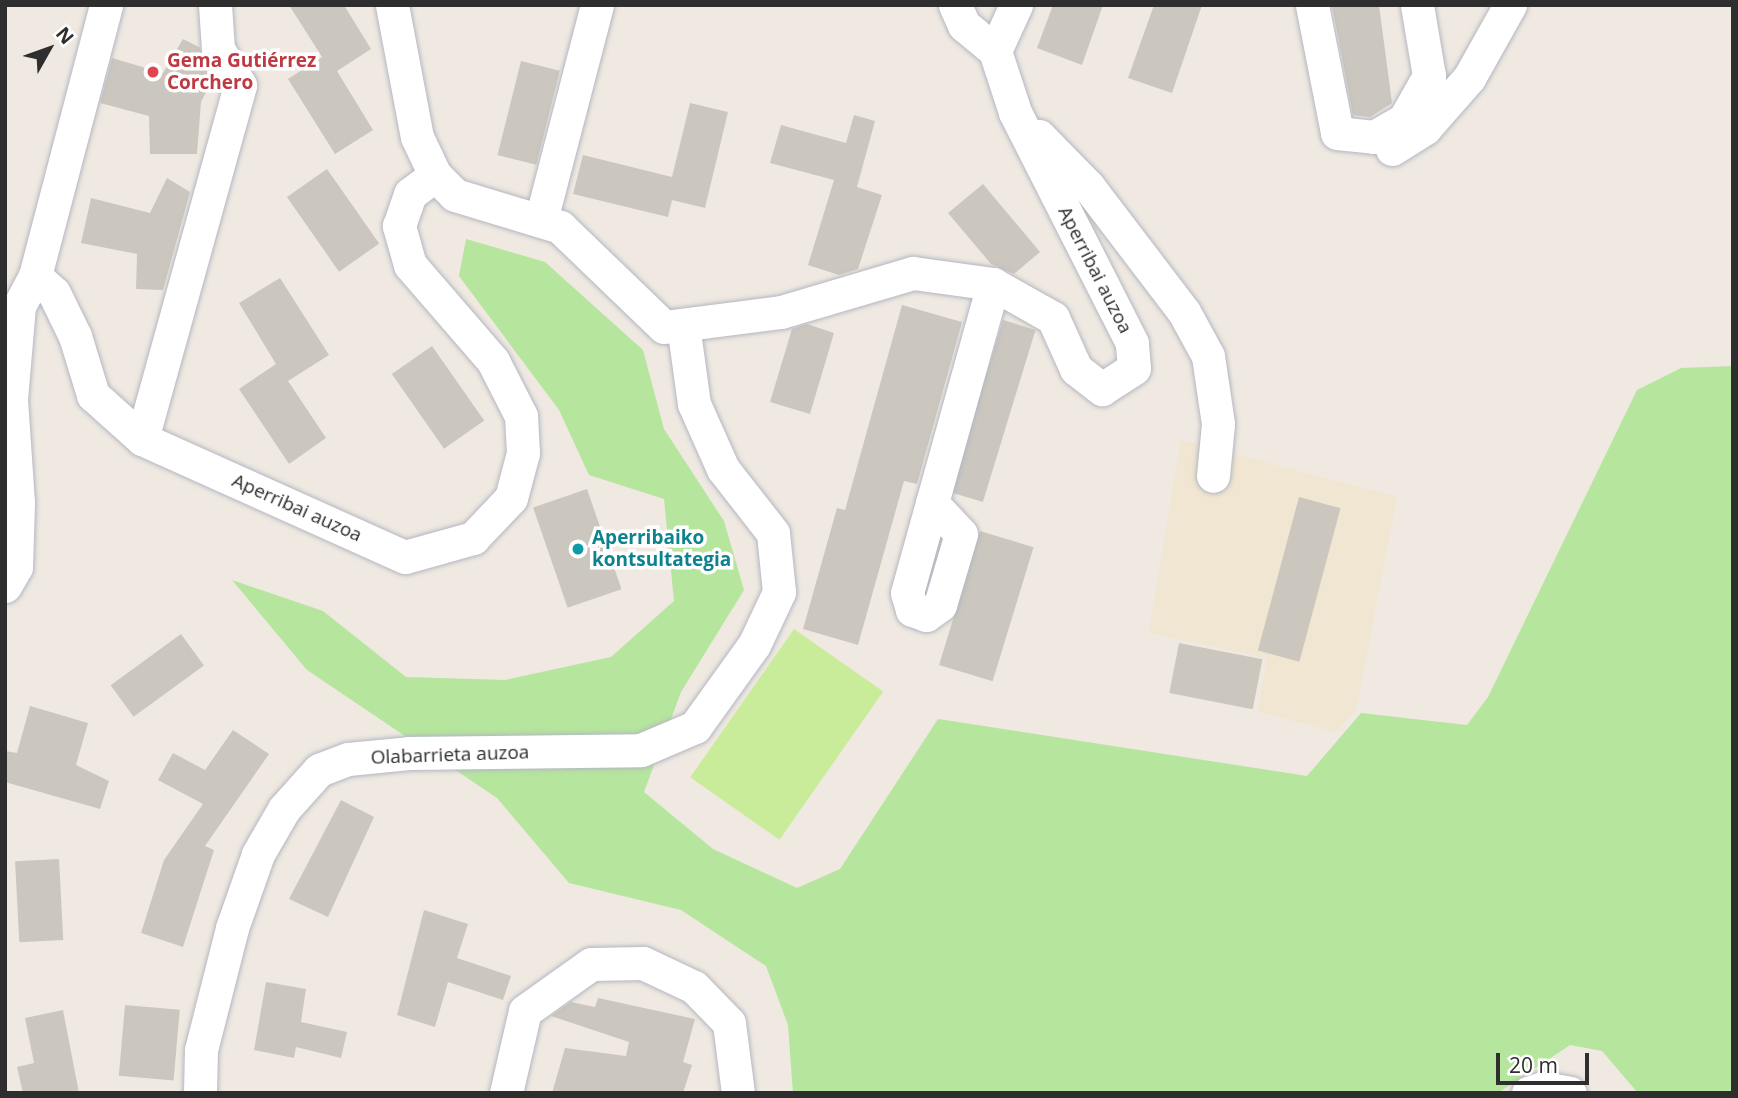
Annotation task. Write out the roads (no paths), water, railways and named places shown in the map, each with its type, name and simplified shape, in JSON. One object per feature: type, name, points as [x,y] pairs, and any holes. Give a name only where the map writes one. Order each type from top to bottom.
[{"type":"street","points":[[5,586],[16,567],[18,502],[11,399],[19,306],[35,276],[106,5]]},
{"type":"street","points":[[142,439],[240,85],[218,49],[215,5]]},
{"type":"street","name":"Aperribai auzoa","points":[[392,5],[417,137],[435,174],[455,195],[560,227],[664,327],[781,312],[913,273],[993,284],[1053,318],[1076,369],[1102,389],[1134,368],[1132,343],[1015,112],[995,51]]},
{"type":"street","points":[[541,220],[597,5]]},
{"type":"street","points":[[955,5],[964,24],[995,51],[1016,5]]},
{"type":"street","points":[[1312,5],[1337,133],[1364,159],[1399,147],[1425,128],[1469,78],[1510,5]]},
{"type":"street","points":[[1337,133],[1374,137],[1404,120],[1429,76],[1417,5]]},
{"type":"street","name":"Aperribai auzoa","points":[[1015,112],[1088,186],[1184,312],[1208,356],[1218,424],[1214,464]]},
{"type":"street","name":"Aperribai auzoa","points":[[35,276],[54,293],[75,336],[93,395],[142,439],[405,557],[473,538],[511,498],[523,453],[521,416],[493,361],[410,265],[399,226],[410,194],[435,174]]},
{"type":"street","points":[[932,503],[993,284]]},
{"type":"street","name":"Olabarrieta auzoa","points":[[200,1093],[201,1050],[232,928],[258,854],[284,809],[319,770],[348,759],[409,753],[641,750],[695,727],[754,645],[779,592],[773,533],[723,469],[694,404],[683,325]]},
{"type":"street","points":[[506,1093],[525,1011],[591,964],[643,963],[694,987],[729,1023],[738,1093]]},
{"type":"street","points":[[1528,1093],[1543,1088],[1570,1093]]},
{"type":"place","name":"Gema Gutiérrez Corchero","points":[[153,72]]},
{"type":"place","name":"Aperribaiko kontsultategia","points":[[578,549]]}]
